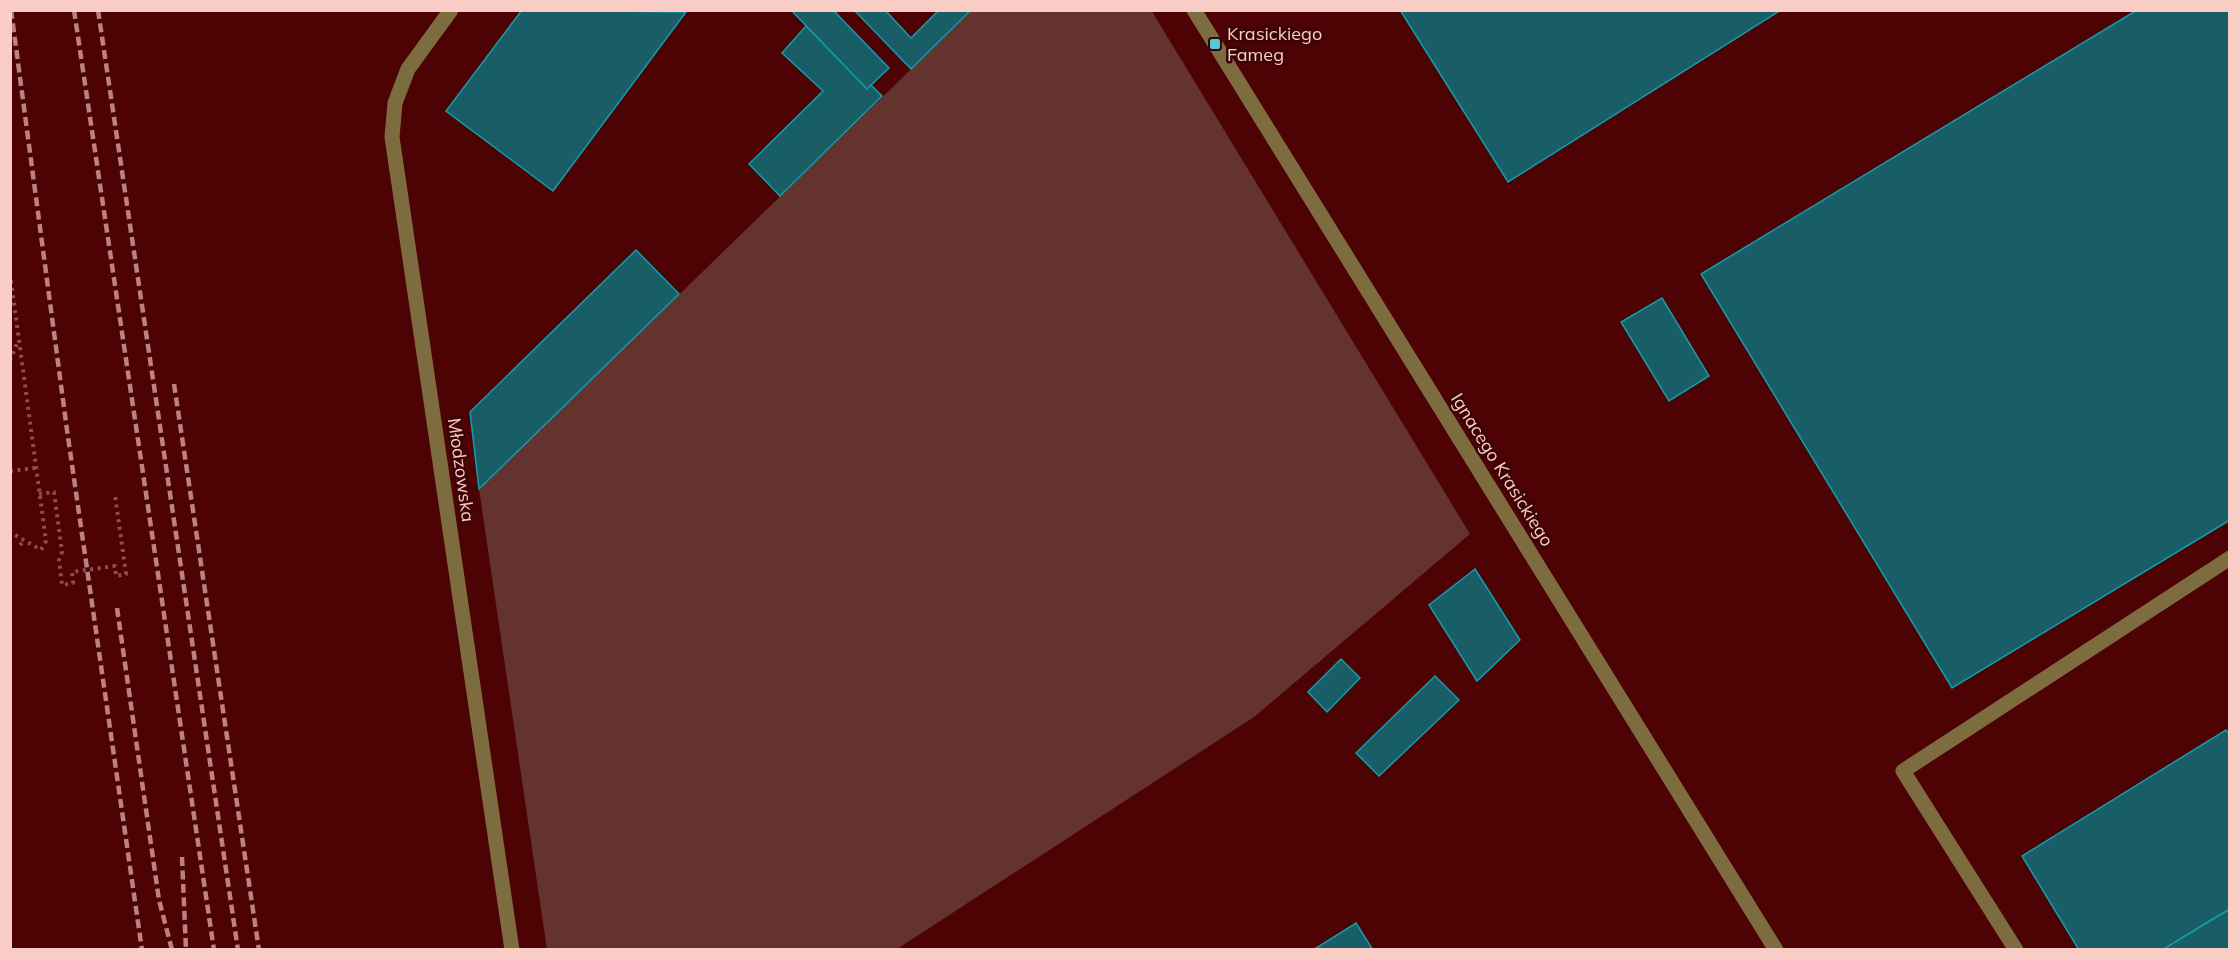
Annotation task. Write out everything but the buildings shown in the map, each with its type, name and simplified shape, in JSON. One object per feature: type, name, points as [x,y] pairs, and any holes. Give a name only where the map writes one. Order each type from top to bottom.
[{"type":"street","name":"Młodzowska","points":[[451,10],[408,69],[395,103],[392,137],[512,950]]},
{"type":"street","name":"Ignacego Krasickiego","points":[[1194,10],[1776,950]]},
{"type":"street","points":[[2016,950],[1903,771],[2229,558]]},
{"type":"path","points":[[10,273],[46,541],[40,550],[10,532]]},
{"type":"path","points":[[10,361],[19,340]]},
{"type":"path","points":[[10,471],[35,468]]},
{"type":"path","points":[[39,494],[54,492],[62,552],[59,560],[62,585],[73,583],[72,572],[115,566],[116,576],[126,574],[114,495]]},
{"type":"path","points":[[20,545],[24,540]]},
{"type":"shaded area","points":[[1151,10],[1470,534],[1254,717],[897,949],[547,950],[479,489],[971,11]]},
{"type":"railway","points":[[11,10],[67,430],[142,950]]},
{"type":"railway","points":[[74,10],[214,950]]},
{"type":"railway","points":[[98,10],[238,950]]},
{"type":"railway","points":[[174,384],[259,950]]},
{"type":"railway","points":[[117,608],[159,900],[172,950]]},
{"type":"railway","points":[[182,857],[186,950]]},
{"type":"place","name":"Krasickiego Fameg","points":[[1215,44]]}]
